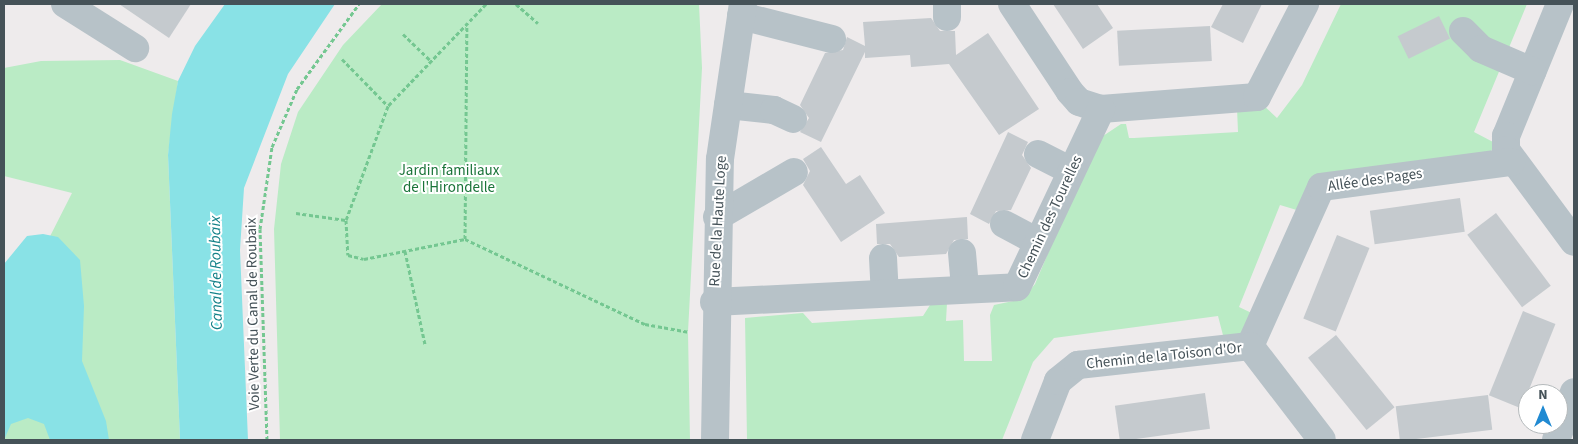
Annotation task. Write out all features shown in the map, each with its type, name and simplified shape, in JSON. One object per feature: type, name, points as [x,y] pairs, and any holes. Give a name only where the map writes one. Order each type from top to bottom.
[{"type":"street","points":[[65,4],[135,48]]},
{"type":"street","points":[[1012,4],[1070,92],[1079,102],[1101,109],[1257,97],[1305,4]]},
{"type":"street","points":[[1560,4],[1506,136],[1511,162],[1574,242]]},
{"type":"street","points":[[742,10],[832,38]]},
{"type":"street","name":"Rue de la Haute Loge","points":[[715,440],[714,302],[717,217],[728,105],[742,10]]},
{"type":"street","points":[[1463,31],[1481,49],[1532,71]]},
{"type":"street","points":[[728,105],[774,110],[793,119]]},
{"type":"street","name":"Chemin des Tourelles","points":[[714,302],[965,288],[1017,287],[1036,241],[1101,109]]},
{"type":"street","points":[[1038,154],[1071,171]]},
{"type":"street","name":"Allée des Pages","points":[[1250,346],[1321,187],[1511,162]]},
{"type":"street","points":[[717,217],[794,172]]},
{"type":"street","points":[[1004,224],[1036,241]]},
{"type":"street","points":[[962,253],[965,288]]},
{"type":"street","points":[[883,258],[885,292]]},
{"type":"street","name":"Chemin de la Toison d'Or","points":[[1034,440],[1058,381],[1078,365],[1250,346],[1322,440]]},
{"type":"street","points":[[1556,440],[1574,392]]},
{"type":"path","name":"Voie Verte du Canal de Roubaix","points":[[267,440],[260,229],[272,147],[297,89],[359,4]]},
{"type":"path","points":[[486,4],[430,60],[388,106],[346,220],[348,255],[355,258],[405,251],[465,238],[644,324],[714,337]]},
{"type":"path","points":[[516,4],[538,23]]},
{"type":"path","points":[[465,238],[467,23]]},
{"type":"path","points":[[403,34],[430,60]]},
{"type":"path","points":[[342,59],[388,106]]},
{"type":"path","points":[[296,212],[346,220]]},
{"type":"path","points":[[405,251],[425,344]]},
{"type":"green space","name":"Jardin familiaux de l'Hirondelle","points":[[382,4],[699,4],[702,68],[688,332],[690,440],[280,440],[274,229],[281,164],[298,112],[343,45]]},
{"type":"green space","points":[[1341,4],[1527,4],[1474,132],[1495,143],[1492,150],[1486,156],[1399,170],[1300,211],[1280,205],[1239,307],[1258,316],[1247,331],[1224,339],[1218,316],[1054,338],[1033,362],[1002,440],[747,440],[745,318],[803,313],[812,323],[923,316],[930,305],[947,303],[946,321],[963,320],[964,361],[992,361],[990,315],[994,305],[1023,299],[1035,284],[1098,135],[1103,136],[1121,124],[1126,124],[1129,138],[1238,132],[1237,108],[1262,104],[1277,118],[1302,85]]},
{"type":"green space","points":[[120,60],[178,81],[168,155],[180,440],[4,440],[4,327],[72,193],[4,176],[4,68],[41,61]]},
{"type":"water","name":"Canal de Roubaix","points":[[225,4],[335,4],[288,74],[244,188],[240,250],[248,440],[180,440],[168,155],[172,114],[178,81],[195,46]]},
{"type":"water","points":[[43,234],[58,237],[80,260],[84,306],[82,361],[106,421],[109,440],[50,440],[44,424],[28,418],[11,424],[4,440],[4,264],[27,236]]},
{"type":"building","points":[[119,4],[191,4],[169,38]]},
{"type":"building","points":[[1053,4],[1097,4],[1113,28],[1083,49]]},
{"type":"building","points":[[1223,4],[1262,4],[1243,43],[1211,27]]},
{"type":"building","points":[[1439,16],[1450,38],[1409,59],[1398,36]]},
{"type":"building","points":[[931,18],[940,31],[955,31],[956,55],[988,33],[1039,109],[999,135],[949,64],[911,67],[910,55],[865,58],[865,52],[821,142],[800,132],[809,118],[800,105],[825,53],[843,50],[847,37],[865,46],[863,22]]},
{"type":"building","points":[[1210,26],[1212,61],[1119,66],[1117,31]]},
{"type":"building","points":[[1008,132],[1028,142],[1022,155],[1031,168],[1011,210],[996,211],[989,224],[970,214]]},
{"type":"building","points":[[821,147],[846,184],[860,175],[885,213],[841,242],[803,185],[810,171],[803,159]]},
{"type":"building","points":[[1460,198],[1465,232],[1375,244],[1370,211]]},
{"type":"building","points":[[1496,213],[1551,286],[1522,307],[1467,235]]},
{"type":"building","points":[[967,217],[968,239],[954,240],[946,254],[899,257],[890,244],[877,244],[876,224]]},
{"type":"building","points":[[1337,235],[1369,248],[1336,332],[1303,318]]},
{"type":"building","points":[[1523,311],[1555,324],[1531,384],[1518,384],[1518,407],[1489,395]]},
{"type":"building","points":[[1336,335],[1395,407],[1367,430],[1308,358]]},
{"type":"building","points":[[1205,393],[1210,429],[1120,440],[1115,406]]},
{"type":"building","points":[[1488,395],[1492,430],[1400,440],[1396,406]]}]
